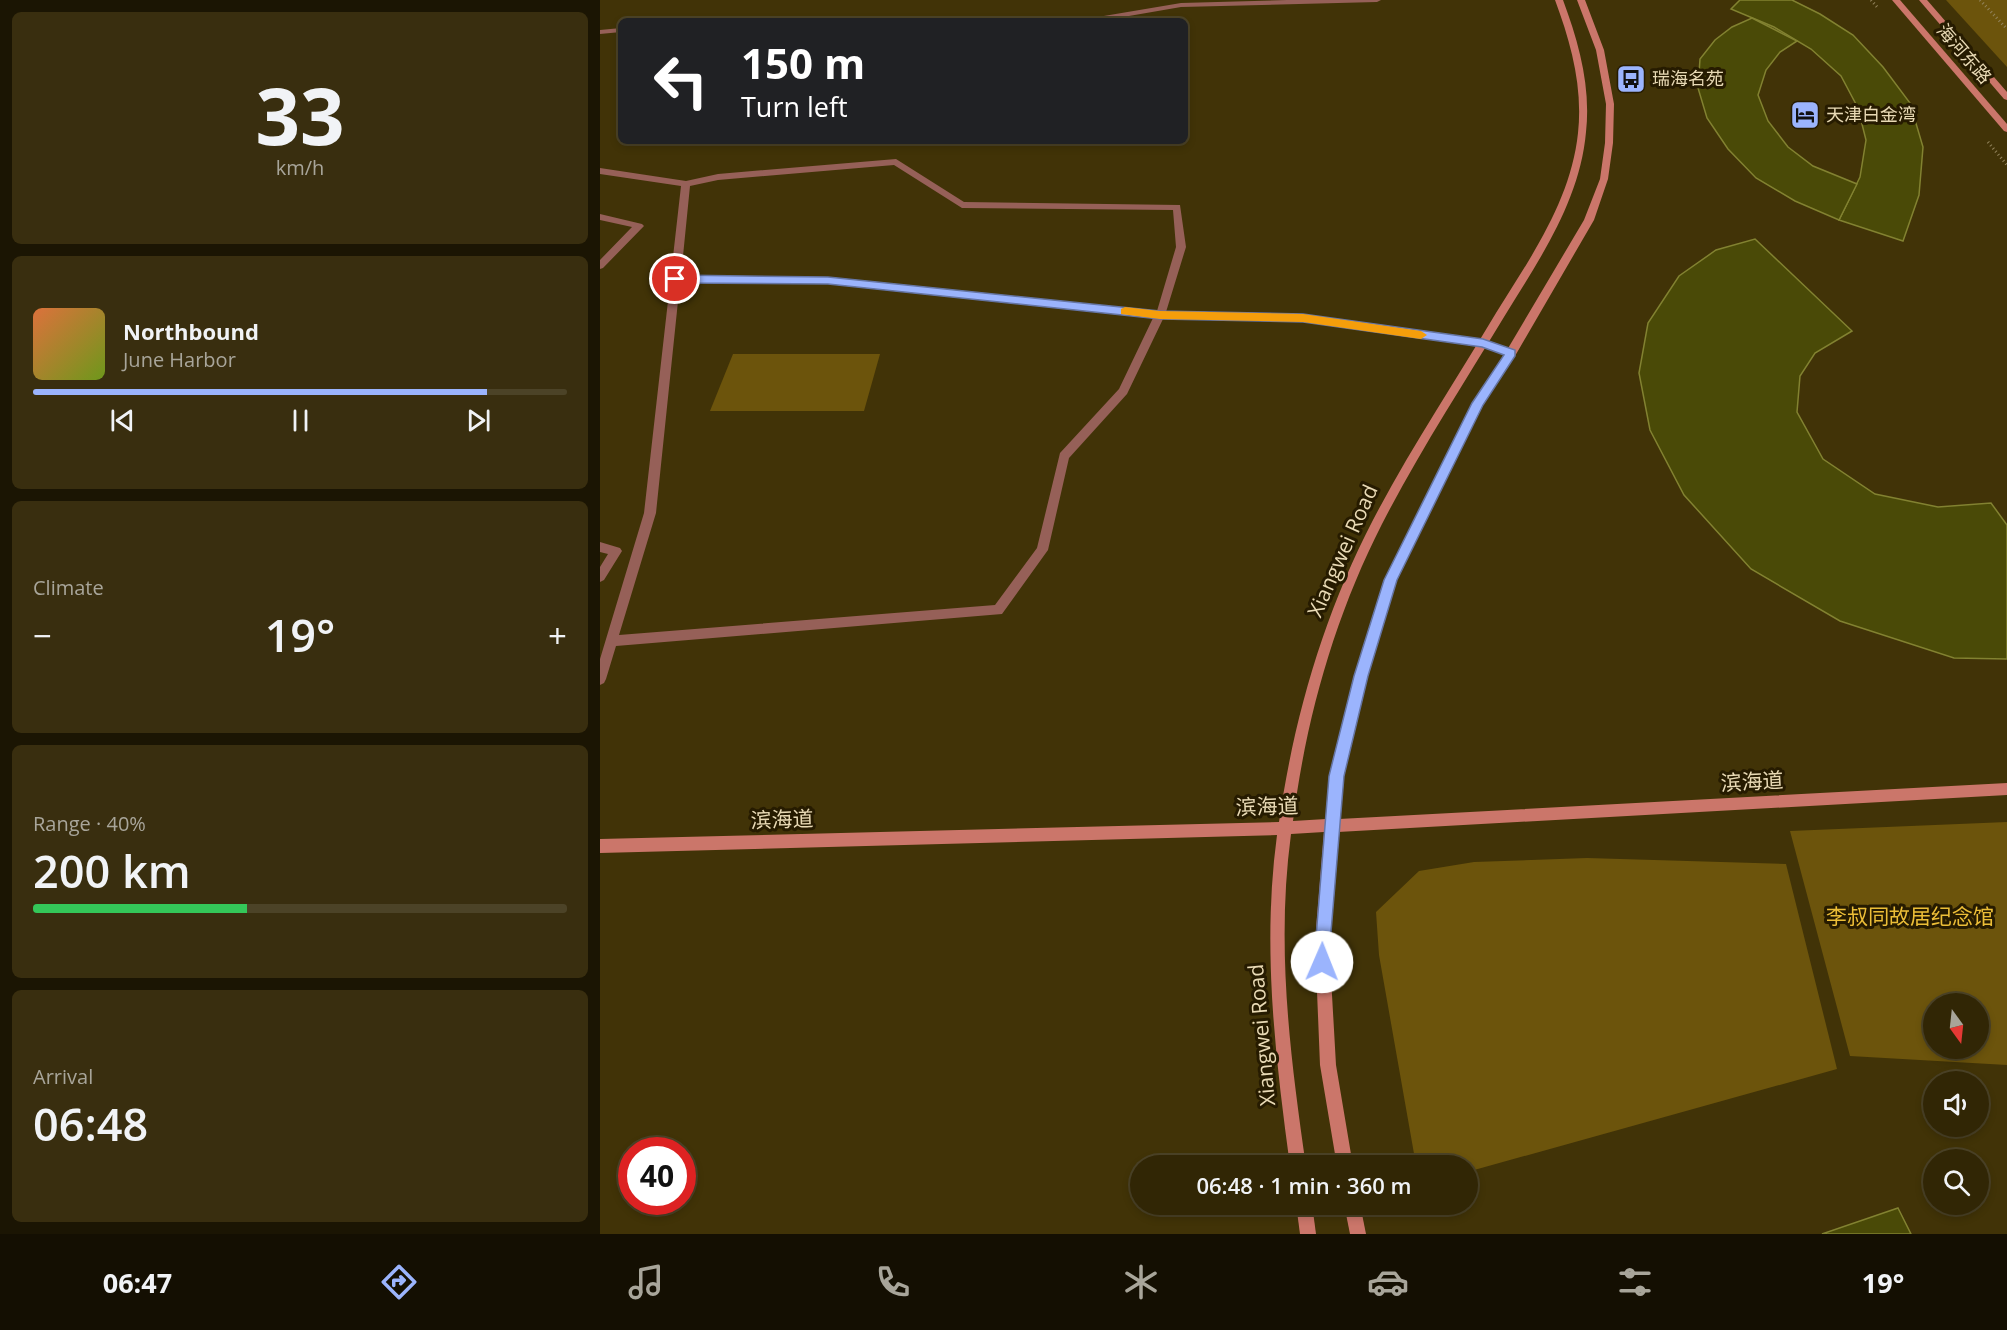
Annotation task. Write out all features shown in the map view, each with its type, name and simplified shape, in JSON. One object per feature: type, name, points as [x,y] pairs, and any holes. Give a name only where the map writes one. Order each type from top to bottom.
[{"type":"street","points":[[1104,18],[1181,5],[1377,0]]},
{"type":"street","name":"Xiangwei Road","points":[[1296,1155],[1284,1069],[1277,970],[1280,891],[1292,775],[1325,646],[1359,562],[1401,480],[1556,223],[1582,136],[1582,84],[1572,34],[1559,0]]},
{"type":"street","points":[[1343,1155],[1328,1065],[1323,1003],[1322,942],[1336,776],[1361,676],[1391,580],[1478,403],[1511,353],[1589,220],[1604,179],[1609,143],[1606,76],[1600,50],[1581,0]]},
{"type":"street","name":"海河东路","points":[[1896,0],[2007,129]]},
{"type":"street","name":"海河东路","points":[[1923,0],[2007,97]]},
{"type":"street","points":[[600,32],[618,30]]},
{"type":"street","points":[[600,171],[686,184],[718,177],[896,162],[962,205],[1177,207],[1181,248],[1160,315],[1123,391],[1064,456],[1042,550],[998,610],[612,641]]},
{"type":"street","points":[[600,679],[650,513],[686,184]]},
{"type":"street","points":[[600,217],[639,226],[600,266]]},
{"type":"street","points":[[675,279],[828,280],[1160,315],[1303,318],[1483,344],[1511,353]]},
{"type":"street","points":[[600,547],[616,551],[600,577]]},
{"type":"street","name":"滨海道","points":[[600,846],[1286,828],[2007,789]]},
{"type":"street","points":[[1305,1215],[1308,1234]]},
{"type":"street","points":[[1354,1215],[1358,1234]]},
{"type":"path","points":[[1980,0],[2007,29]]},
{"type":"green space","points":[[1946,0],[2007,0],[2007,67]]},
{"type":"green space","points":[[733,354],[880,354],[864,411],[710,411]]},
{"type":"green space","name":"李叔同故居纪念馆","points":[[2007,822],[2007,1065],[1850,1056],[1790,831]]},
{"type":"green space","points":[[1587,858],[1786,864],[1837,1069],[1478,1169],[1478,1155],[1414,1155],[1379,955],[1376,912],[1419,871],[1474,862]]},
{"type":"building","points":[[1740,0],[1792,0],[1820,14],[1853,35],[1883,67],[1910,103],[1923,147],[1919,195],[1903,241],[1839,220],[1860,177],[1866,140],[1858,108],[1841,76],[1811,49],[1774,27],[1731,9]]},
{"type":"building","points":[[1752,18],[1797,41],[1780,52],[1766,70],[1758,95],[1768,121],[1788,147],[1813,166],[1857,184],[1839,220],[1795,201],[1756,178],[1728,149],[1707,118],[1698,88],[1700,59],[1715,40],[1732,27]]},
{"type":"building","points":[[1755,239],[1852,331],[1815,353],[1800,376],[1797,412],[1823,459],[1875,494],[1938,507],[1991,503],[2007,525],[2007,659],[1954,658],[1840,621],[1751,569],[1684,495],[1650,430],[1639,373],[1648,323],[1679,276],[1716,250]]},
{"type":"building","points":[[1898,1208],[1911,1234],[1822,1234]]},
{"type":"slow traffic","points":[[1125,311],[1160,315],[1303,318],[1421,335]]},
{"type":"place","name":"瑞海名苑","points":[[1631,79]]},
{"type":"place","name":"天津白金湾","points":[[1805,115]]},
{"type":"route","points":[[675,279],[828,280],[1160,315],[1303,318],[1483,344],[1511,353],[1478,403],[1430,496],[1391,580],[1361,676],[1336,776],[1322,962]]}]
